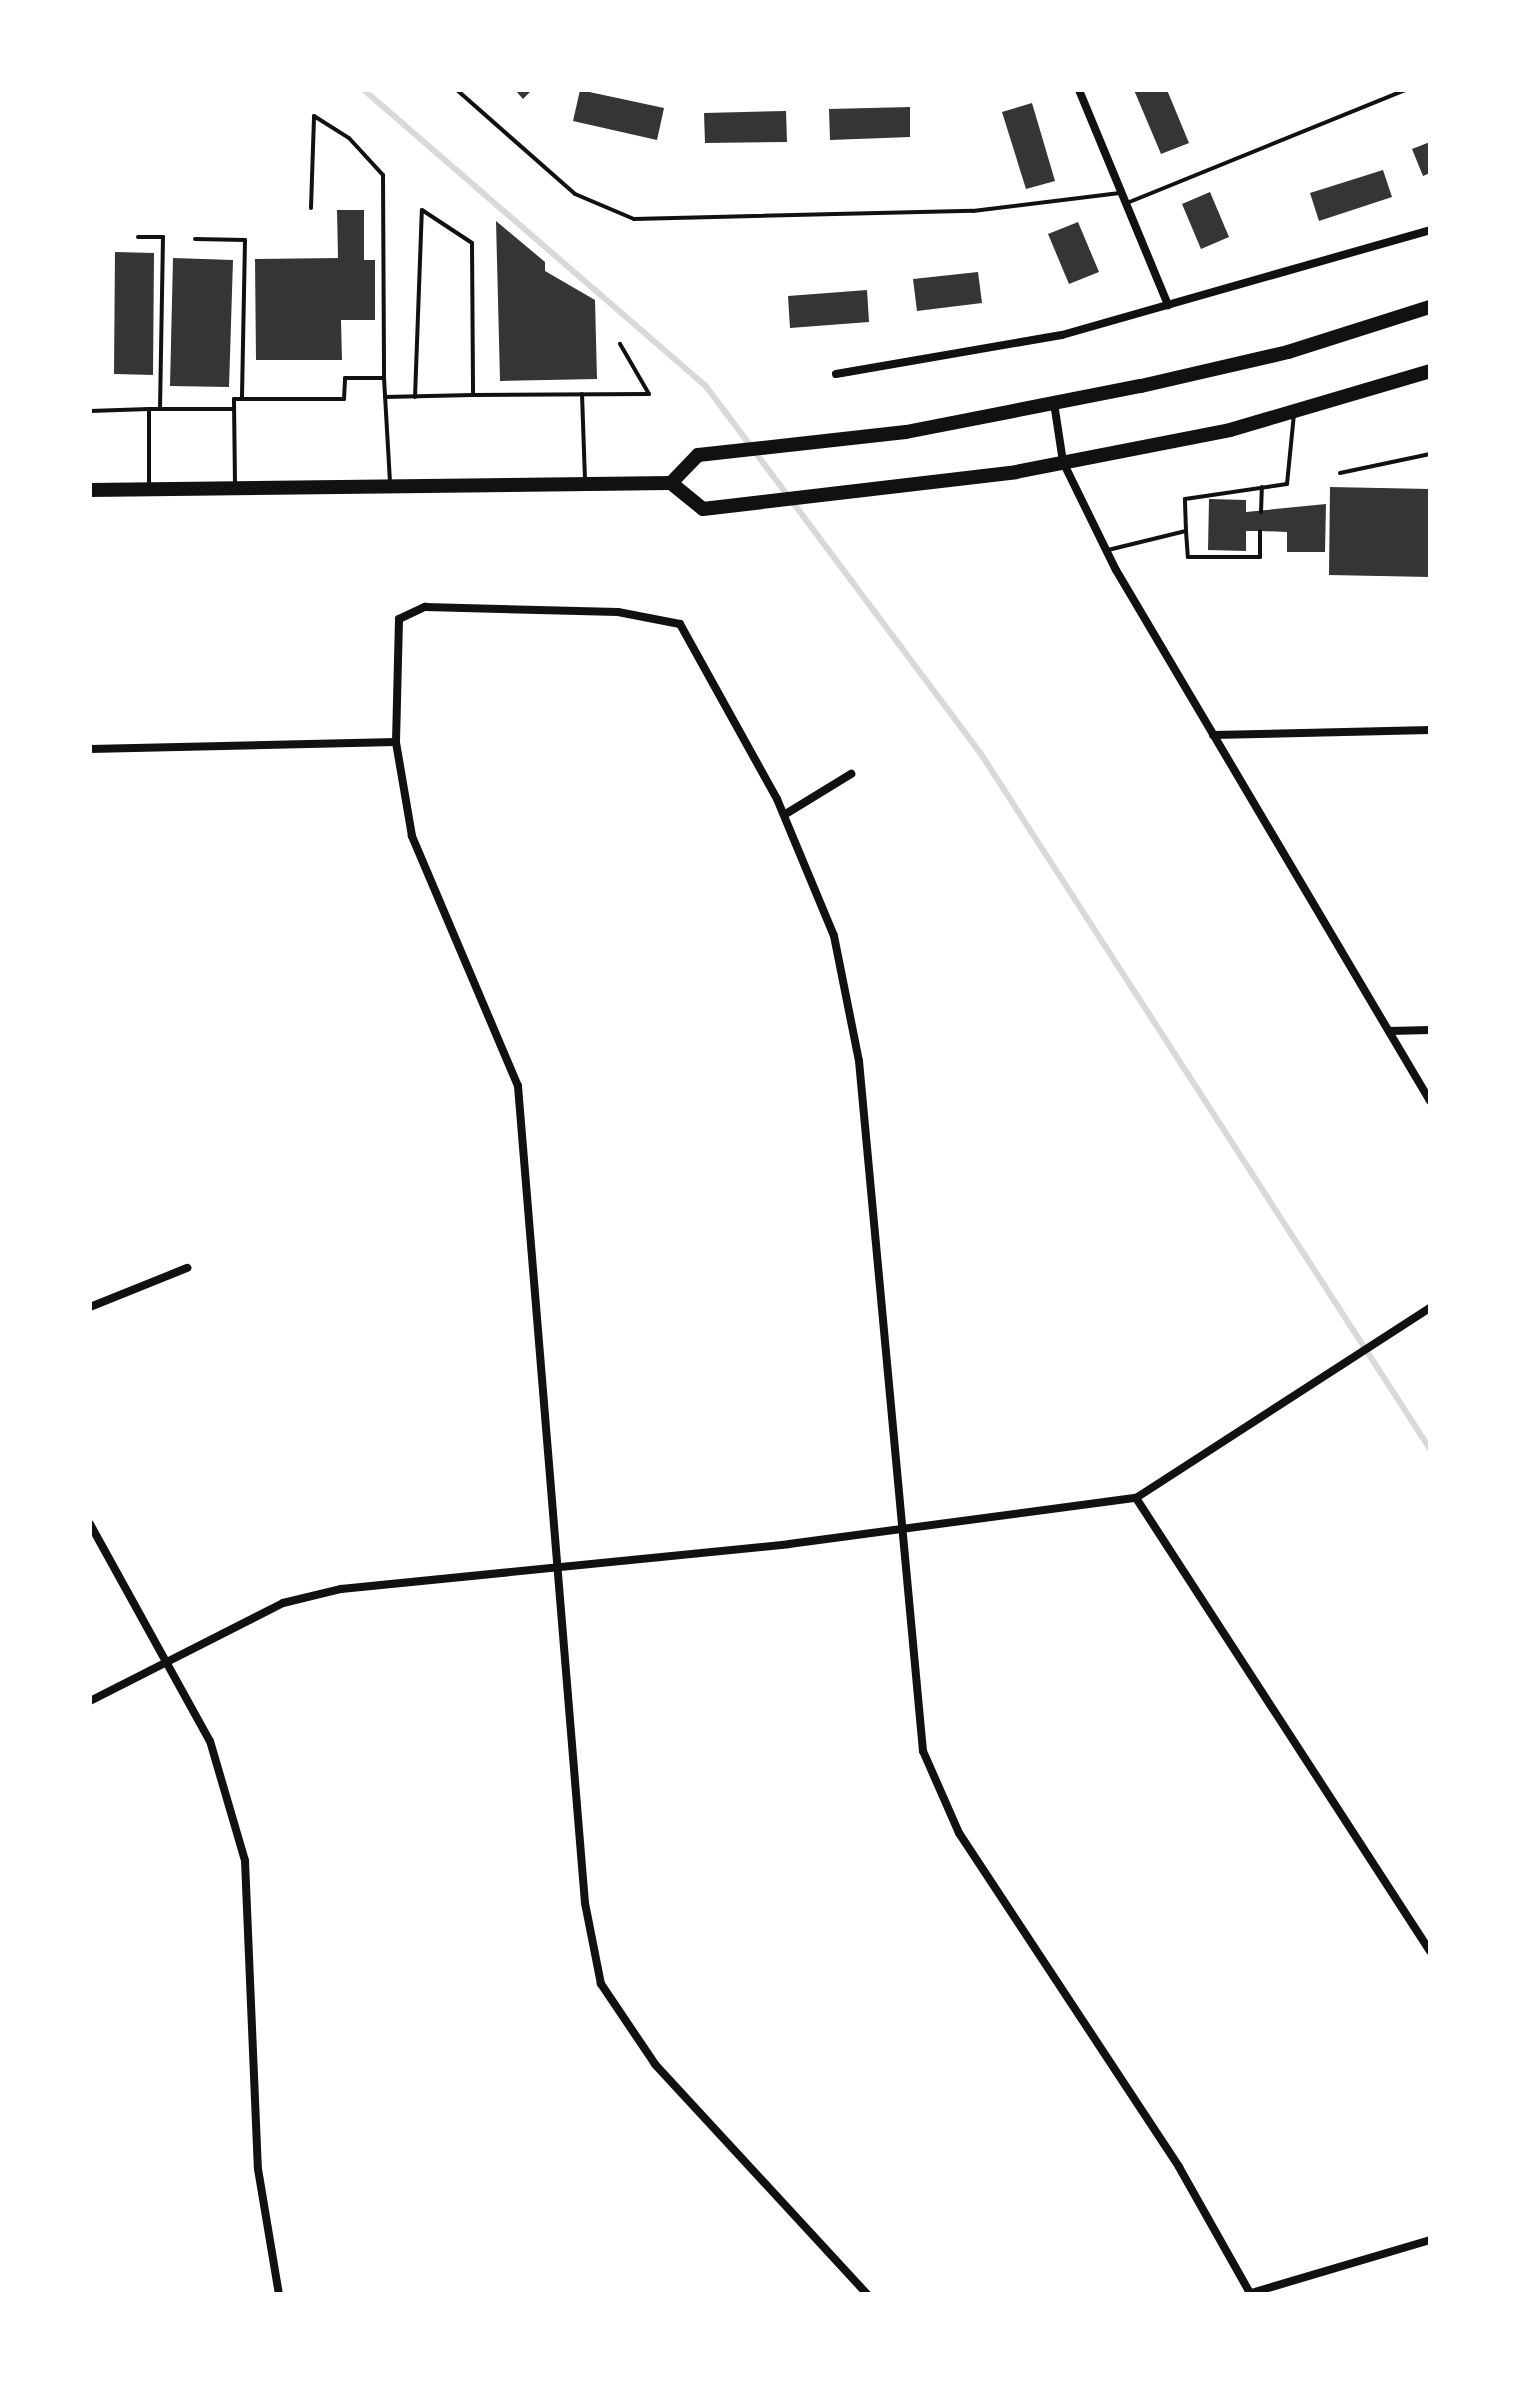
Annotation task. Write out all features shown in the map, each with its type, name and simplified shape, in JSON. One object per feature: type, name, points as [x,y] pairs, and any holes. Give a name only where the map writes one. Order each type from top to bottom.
[{"type":"highway","points":[[671,483],[698,455],[834,443],[1054,403],[1288,352],[1430,307]]},
{"type":"highway","points":[[90,490],[390,490],[671,483],[703,509],[849,494],[1063,462],[1295,411],[1430,371]]},
{"type":"street","points":[[1079,90],[1168,305]]},
{"type":"street","points":[[836,374],[1062,335],[1430,230]]},
{"type":"street","points":[[1054,403],[1063,462],[1108,550],[1213,735],[1430,1101]]},
{"type":"street","points":[[867,2294],[655,2064],[601,1984],[585,1903],[555,1568],[518,1086],[412,836],[396,742],[399,619],[425,607],[618,612],[680,624],[784,815],[834,936],[859,1061],[923,1751],[959,1833],[1231,2250],[1249,2294],[1430,2240]]},
{"type":"street","points":[[1213,735],[1430,730]]},
{"type":"street","points":[[90,749],[396,742]]},
{"type":"street","points":[[784,815],[851,774]]},
{"type":"street","points":[[1389,1031],[1430,1030]]},
{"type":"street","points":[[90,1307],[187,1268]]},
{"type":"street","points":[[90,1701],[283,1603],[341,1589],[901,1530],[1136,1498],[1430,1308]]},
{"type":"street","points":[[1136,1498],[1430,1951]]},
{"type":"street","points":[[90,1524],[210,1741],[245,1861],[258,2169],[279,2294]]},
{"type":"lane","points":[[457,90],[575,194],[634,219],[973,211],[1123,193]]},
{"type":"lane","points":[[1127,203],[1405,90]]},
{"type":"lane","points":[[311,208],[314,116],[349,138],[383,175],[384,378],[390,490]]},
{"type":"lane","points":[[415,397],[422,210],[472,243],[473,395]]},
{"type":"lane","points":[[138,237],[163,237],[160,409]]},
{"type":"lane","points":[[195,239],[245,240],[242,399],[234,409],[235,490]]},
{"type":"lane","points":[[385,397],[649,394],[620,344]]},
{"type":"lane","points":[[242,399],[344,399],[345,378],[384,378]]},
{"type":"lane","points":[[582,394],[585,485]]},
{"type":"lane","points":[[149,409],[149,490]]},
{"type":"lane","points":[[90,411],[234,409]]},
{"type":"lane","points":[[1260,531],[1260,557],[1188,557],[1185,499],[1287,484],[1295,411]]},
{"type":"lane","points":[[1340,473],[1430,454]]},
{"type":"lane","points":[[1261,512],[1262,487]]},
{"type":"lane","points":[[1108,550],[1186,531]]},
{"type":"building","points":[[515,90],[532,90],[523,99]]},
{"type":"building","points":[[580,90],[664,108],[657,140],[573,121]]},
{"type":"building","points":[[1134,90],[1167,90],[1189,143],[1161,154]]},
{"type":"building","points":[[1032,103],[1055,181],[1026,189],[1002,112]]},
{"type":"building","points":[[910,107],[910,137],[830,140],[829,109]]},
{"type":"building","points":[[786,111],[787,142],[705,143],[704,113]]},
{"type":"building","points":[[1430,142],[1430,173],[1423,176],[1412,149]]},
{"type":"building","points":[[1383,170],[1392,197],[1319,221],[1310,193]]},
{"type":"building","points":[[1210,192],[1229,237],[1201,249],[1182,204]]},
{"type":"building","points":[[337,210],[364,210],[364,260],[375,260],[375,320],[341,320],[342,360],[256,360],[255,259],[338,258]]},
{"type":"building","points":[[496,221],[545,262],[545,271],[595,300],[597,379],[500,381]]},
{"type":"building","points":[[1078,222],[1099,272],[1069,284],[1048,234]]},
{"type":"building","points":[[115,252],[154,253],[153,375],[114,374]]},
{"type":"building","points":[[173,258],[233,260],[229,387],[170,386]]},
{"type":"building","points":[[978,272],[982,303],[917,311],[913,279]]},
{"type":"building","points":[[867,290],[869,322],[790,328],[788,296]]},
{"type":"building","points":[[1330,487],[1430,489],[1430,577],[1329,575]]},
{"type":"building","points":[[1209,499],[1246,500],[1246,512],[1326,504],[1325,552],[1287,552],[1287,532],[1260,531],[1246,531],[1246,551],[1208,550]]},
{"type":"waterway","points":[[364,90],[705,385],[981,754],[1430,1449]]}]
